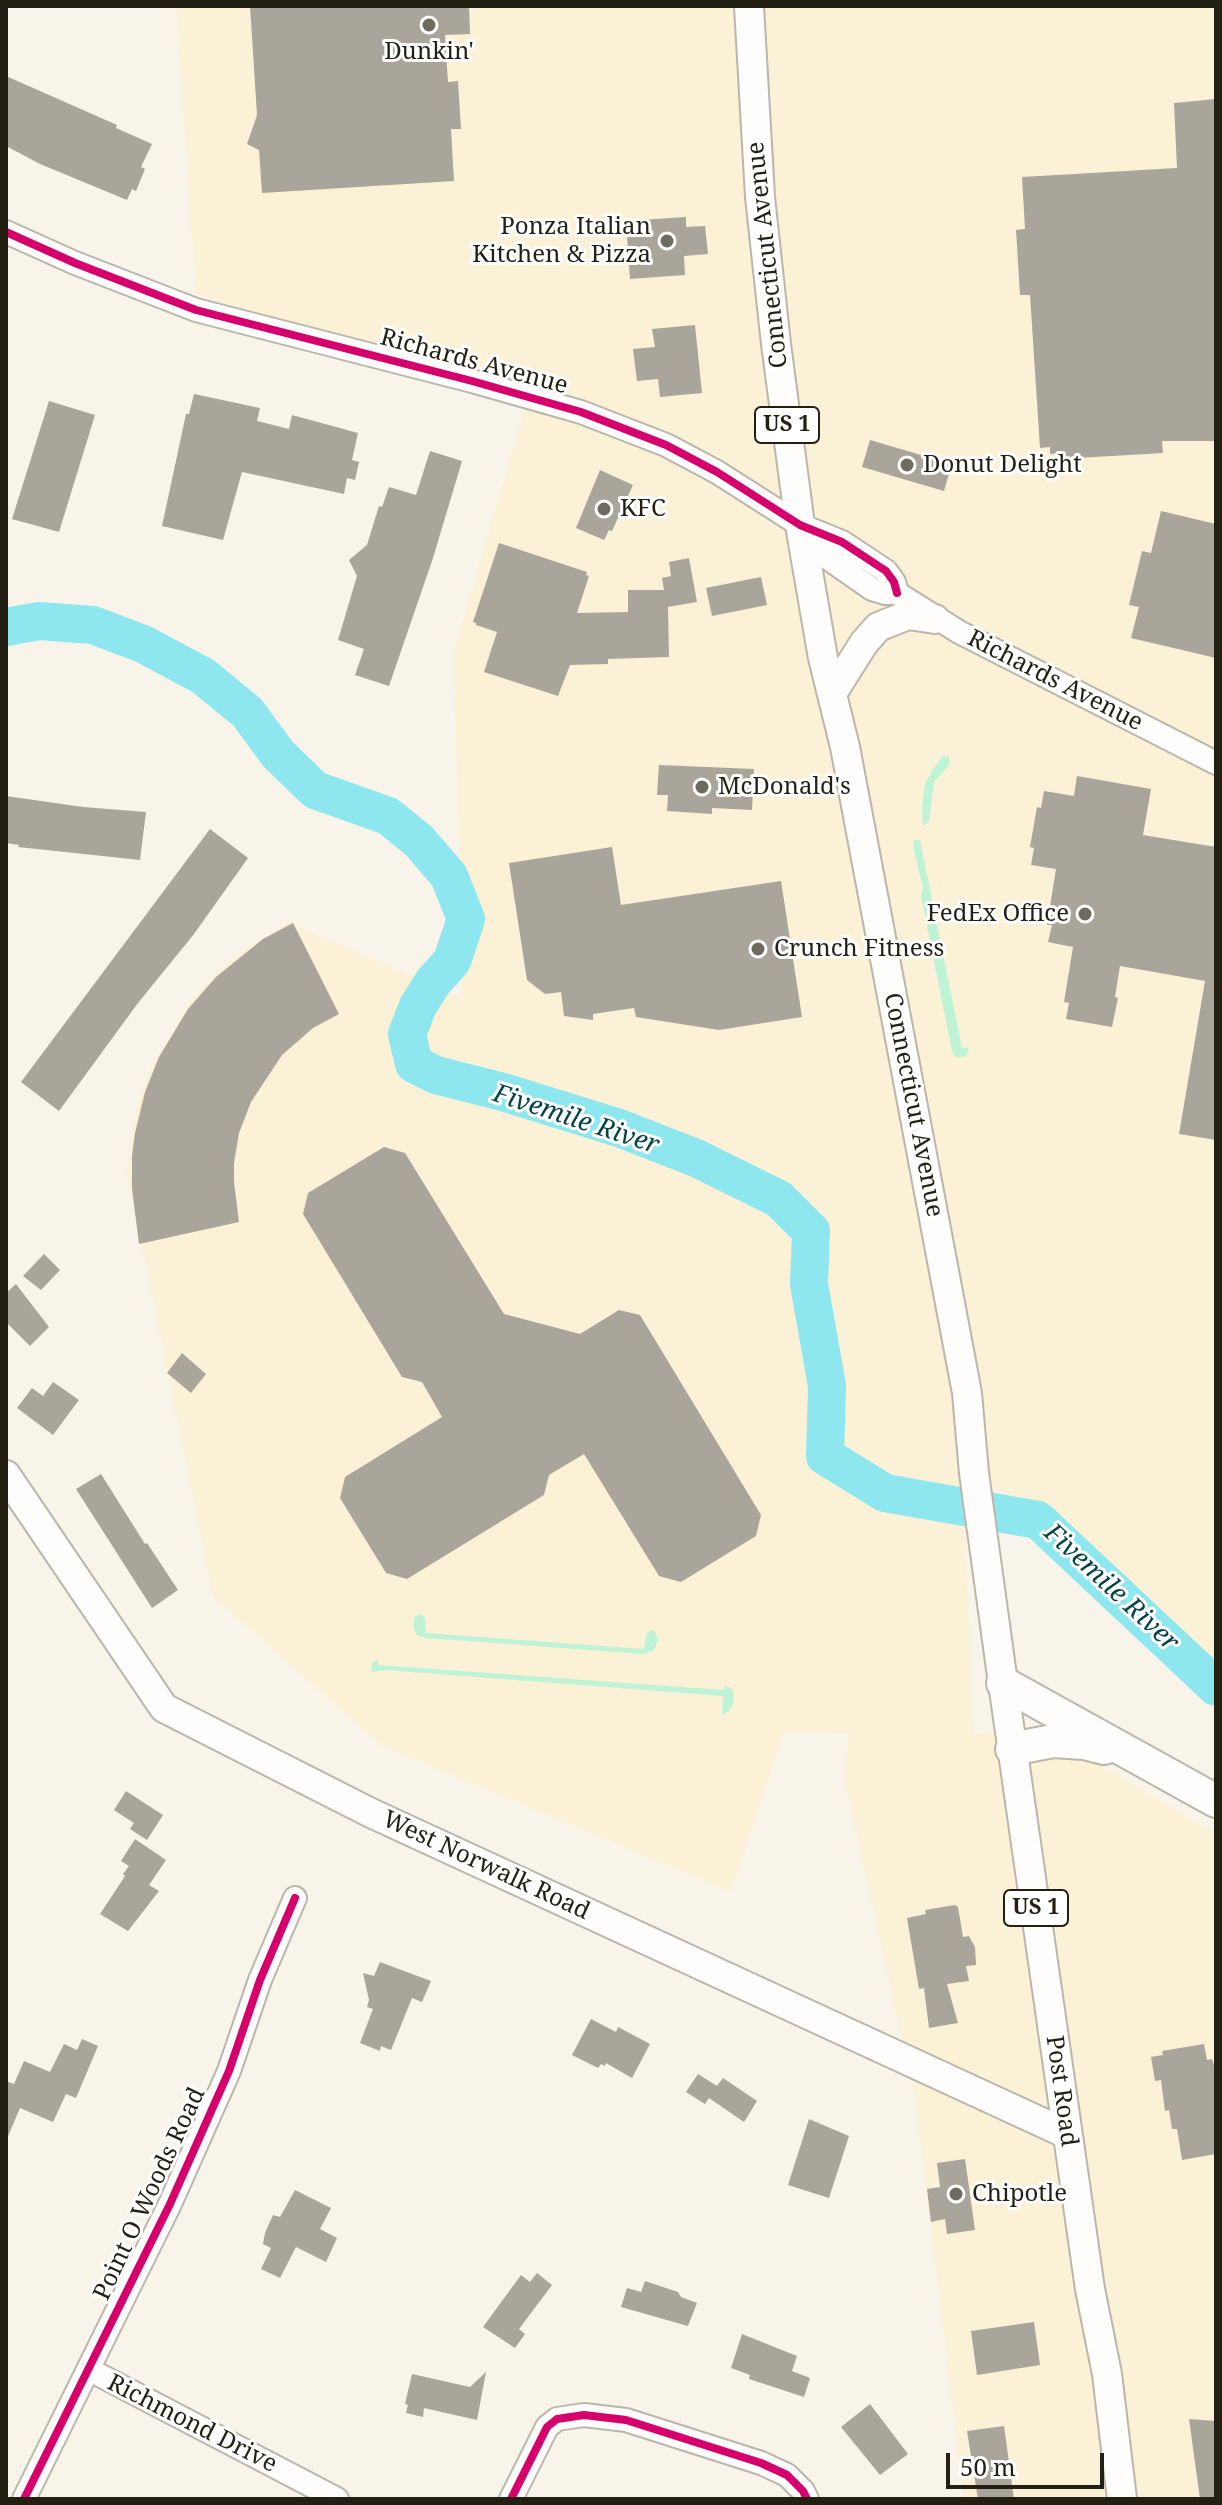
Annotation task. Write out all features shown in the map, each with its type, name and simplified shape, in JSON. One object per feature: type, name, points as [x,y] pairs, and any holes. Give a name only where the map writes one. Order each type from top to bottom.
[{"type":"highway","points":[[1003,1683],[1216,1801]]},
{"type":"highway","points":[[1012,1749],[1053,1741],[1084,1743],[1163,1771]]},
{"type":"main road","name":"Connecticut Avenue","points":[[749,6],[760,197],[800,525],[823,658],[833,692],[967,1393],[974,1473],[1003,1683]]},
{"type":"main road","points":[[833,692],[864,643],[878,627],[908,615],[935,619]]},
{"type":"main road","name":"West Norwalk Road","points":[[6,1475],[164,1708],[371,1813],[1067,2134]]},
{"type":"main road","name":"Post Road","points":[[1003,1683],[1090,2289],[1107,2374],[1122,2499]]},
{"type":"street","name":"Richards Avenue","points":[[6,232],[75,263],[196,310],[581,412],[666,445],[717,472],[800,525],[829,559],[872,589],[897,593],[935,619],[1216,763]]},
{"type":"street","name":"Point O Woods Road","points":[[24,2499],[161,2223],[229,2071],[260,1980],[295,1898]]},
{"type":"street","name":"Richmond Drive","points":[[90,2370],[337,2499]]},
{"type":"street","points":[[511,2499],[547,2427],[557,2419],[584,2415],[626,2420],[761,2463],[787,2475],[807,2499]]},
{"type":"shaded area","points":[[176,6],[1216,6],[1216,1672],[1066,1529],[1007,1493],[963,1477],[973,1734],[1038,1727],[1216,1834],[1216,2499],[964,2499],[915,2099],[845,1781],[849,1733],[784,1732],[731,1892],[382,1746],[213,1597],[127,1172],[135,1118],[149,1071],[188,1006],[212,977],[252,945],[289,922],[462,998],[454,651],[527,402],[196,294]]},
{"type":"green space","points":[[943,756],[949,757],[949,765],[934,782],[929,821],[923,826],[925,784]]},
{"type":"green space","points":[[914,840],[920,840],[962,1048],[968,1047],[969,1051],[965,1057],[956,1057],[952,1051],[921,896],[923,888]]},
{"type":"green space","points":[[420,1614],[425,1618],[426,1633],[644,1649],[646,1635],[651,1630],[658,1640],[654,1650],[644,1654],[426,1638],[418,1636],[413,1628],[415,1616]]},
{"type":"green space","points":[[378,1659],[378,1665],[724,1690],[725,1685],[733,1690],[734,1702],[729,1711],[722,1715],[723,1696],[385,1670],[371,1672],[372,1663]]},
{"type":"building","points":[[250,6],[469,6],[470,34],[445,35],[448,82],[458,81],[461,129],[451,129],[454,181],[262,193],[259,150],[247,144],[257,115]]},
{"type":"building","points":[[6,76],[117,125],[116,128],[152,144],[141,167],[145,169],[136,191],[132,189],[127,200],[40,164],[6,146]]},
{"type":"building","points":[[1216,99],[1216,441],[1162,441],[1163,453],[1060,459],[1060,453],[1050,454],[1050,447],[1040,448],[1030,295],[1020,295],[1016,230],[1025,229],[1022,177],[1177,168],[1174,103]]},
{"type":"building","name":"Ponza Italian Kitchen & Pizza","points":[[686,217],[686,227],[705,226],[708,254],[684,256],[685,275],[630,279],[626,221]]},
{"type":"building","points":[[695,325],[702,393],[660,397],[658,379],[637,381],[633,349],[655,347],[652,329]]},
{"type":"building","points":[[194,394],[260,408],[257,421],[289,429],[292,415],[358,433],[352,460],[359,462],[355,480],[347,478],[344,494],[242,472],[223,540],[162,526],[186,414],[189,414]]},
{"type":"building","points":[[49,401],[95,415],[59,532],[12,519]]},
{"type":"building","name":"Donut Delight","points":[[870,440],[952,464],[944,491],[862,467]]},
{"type":"building","points":[[430,451],[462,461],[389,686],[355,675],[364,649],[338,640],[357,576],[349,560],[367,545],[379,506],[382,507],[389,487],[416,495]]},
{"type":"building","name":"KFC","points":[[600,470],[633,485],[612,531],[609,530],[604,540],[576,528]]},
{"type":"building","points":[[1161,511],[1216,524],[1216,658],[1131,638],[1139,607],[1129,605],[1142,551],[1151,553]]},
{"type":"building","points":[[499,543],[587,572],[589,576],[577,613],[628,612],[628,590],[664,590],[662,578],[671,576],[669,562],[689,558],[697,602],[668,607],[669,657],[608,659],[608,664],[570,665],[558,696],[484,672],[497,632],[473,622]]},
{"type":"building","points":[[761,577],[767,605],[712,616],[706,588]]},
{"type":"building","name":"McDonald's","points":[[659,765],[754,769],[752,810],[712,808],[712,814],[667,811],[668,795],[657,795]]},
{"type":"building","points":[[1077,776],[1151,789],[1143,835],[1216,847],[1216,1140],[1179,1134],[1205,981],[1120,966],[1112,1027],[1066,1019],[1069,1003],[1064,1002],[1073,947],[1048,942],[1052,925],[1047,925],[1056,869],[1031,865],[1034,848],[1030,847],[1037,807],[1041,808],[1044,791],[1074,796]]},
{"type":"building","points":[[6,796],[146,812],[140,860],[18,847],[6,843]]},
{"type":"building","points":[[210,829],[248,858],[59,1111],[21,1082]]},
{"type":"building","points":[[612,847],[621,905],[781,881],[802,1017],[719,1030],[636,1017],[634,1008],[593,1014],[593,1020],[564,1016],[561,992],[545,994],[527,980],[509,863]]},
{"type":"building","points":[[293,923],[339,1014],[313,1028],[282,1055],[251,1102],[239,1133],[234,1163],[239,1222],[139,1244],[132,1189],[132,1156],[145,1092],[159,1057],[188,1009],[216,977],[263,939]]},
{"type":"building","points":[[384,1147],[405,1153],[504,1314],[580,1334],[619,1310],[640,1315],[761,1515],[756,1536],[681,1582],[659,1576],[584,1454],[549,1475],[544,1495],[407,1579],[386,1573],[340,1498],[345,1477],[442,1417],[422,1382],[402,1377],[303,1214],[308,1193]]},
{"type":"building","points":[[44,1254],[60,1270],[41,1290],[23,1276]]},
{"type":"building","points":[[16,1284],[49,1327],[30,1346],[6,1322],[6,1293]]},
{"type":"building","points":[[182,1353],[206,1374],[191,1393],[167,1373]]},
{"type":"building","points":[[53,1382],[79,1400],[53,1435],[17,1408],[32,1388],[43,1396]]},
{"type":"building","points":[[101,1474],[178,1590],[152,1608],[76,1489]]},
{"type":"building","points":[[126,1791],[163,1815],[147,1840],[130,1829],[134,1823],[114,1810]]},
{"type":"building","points":[[135,1839],[166,1860],[149,1885],[159,1891],[128,1931],[100,1914],[125,1876],[123,1874],[129,1866],[121,1861]]},
{"type":"building","points":[[958,1907],[963,1937],[969,1936],[975,1947],[976,1965],[966,1966],[969,1981],[947,1984],[958,2023],[929,2028],[924,1988],[919,1989],[907,1918],[926,1914],[925,1910]]},
{"type":"building","points":[[380,1962],[431,1981],[422,2002],[412,1998],[391,2050],[381,2046],[380,2051],[360,2043],[373,2009],[367,2007],[369,2000],[363,1973],[374,1976]]},
{"type":"building","points":[[591,2019],[616,2032],[618,2027],[650,2044],[632,2078],[606,2063],[598,2068],[572,2055]]},
{"type":"building","points":[[82,2039],[98,2046],[76,2098],[66,2094],[53,2122],[20,2108],[6,2141],[6,2081],[14,2084],[24,2061],[50,2072],[64,2044],[77,2050]]},
{"type":"building","points":[[1204,2044],[1207,2060],[1212,2059],[1216,2071],[1216,2154],[1182,2160],[1177,2129],[1172,2129],[1169,2110],[1165,2111],[1161,2080],[1155,2081],[1151,2057],[1163,2055],[1162,2051]]},
{"type":"building","points":[[698,2074],[717,2086],[723,2078],[757,2101],[744,2122],[709,2098],[705,2104],[686,2092]]},
{"type":"building","points":[[809,2119],[849,2136],[829,2198],[788,2185]]},
{"type":"building","name":"Chipotle","points":[[965,2159],[975,2230],[947,2234],[945,2219],[931,2222],[927,2189],[940,2187],[937,2163]]},
{"type":"building","points":[[295,2190],[331,2208],[320,2229],[337,2238],[326,2262],[296,2247],[280,2278],[261,2269],[271,2248],[263,2244],[273,2215],[280,2217]]},
{"type":"building","points":[[537,2273],[552,2285],[519,2329],[525,2334],[515,2348],[483,2327],[521,2275],[530,2282]]},
{"type":"building","points":[[645,2281],[678,2292],[681,2297],[697,2303],[688,2326],[621,2307],[627,2288],[641,2292]]},
{"type":"building","points":[[1034,2322],[1040,2365],[977,2375],[971,2331]]},
{"type":"building","points":[[742,2334],[797,2356],[792,2371],[810,2378],[804,2397],[749,2379],[750,2375],[731,2368]]},
{"type":"building","points":[[486,2372],[477,2420],[424,2408],[423,2417],[406,2413],[412,2374],[470,2387]]},
{"type":"building","points":[[870,2404],[908,2454],[880,2475],[841,2427]]},
{"type":"building","points":[[1189,2419],[1216,2421],[1216,2499],[1200,2499]]},
{"type":"building","points":[[1004,2426],[1014,2499],[978,2499],[967,2431]]},
{"type":"waterway","name":"Fivemile River","points":[[6,627],[39,621],[93,625],[143,644],[203,676],[247,712],[278,754],[315,790],[388,816],[419,841],[449,876],[466,919],[452,961],[433,982],[418,1006],[407,1034],[414,1064],[436,1075],[619,1128],[696,1158],[779,1199],[811,1231],[809,1284],[827,1386],[825,1456],[885,1493],[1038,1520],[1216,1687]]},
{"type":"cycle path","points":[[6,232],[75,263],[196,310],[581,412],[666,445],[717,472],[800,525],[842,542],[886,571],[897,593]]},
{"type":"cycle path","points":[[24,2499],[170,2204],[229,2071],[260,1980],[295,1898]]},
{"type":"cycle path","points":[[511,2499],[547,2427],[557,2419],[584,2415],[626,2420],[761,2463],[787,2475],[807,2499]]},
{"type":"place","name":"Dunkin'","points":[[429,25]]},
{"type":"place","name":"Ponza Italian Kitchen & Pizza","points":[[667,241]]},
{"type":"place","name":"Donut Delight","points":[[907,465]]},
{"type":"place","name":"KFC","points":[[604,509]]},
{"type":"place","name":"McDonald's","points":[[702,787]]},
{"type":"place","name":"FedEx Office","points":[[1085,914]]},
{"type":"place","name":"Crunch Fitness","points":[[758,949]]},
{"type":"place","name":"Chipotle","points":[[956,2194]]}]
